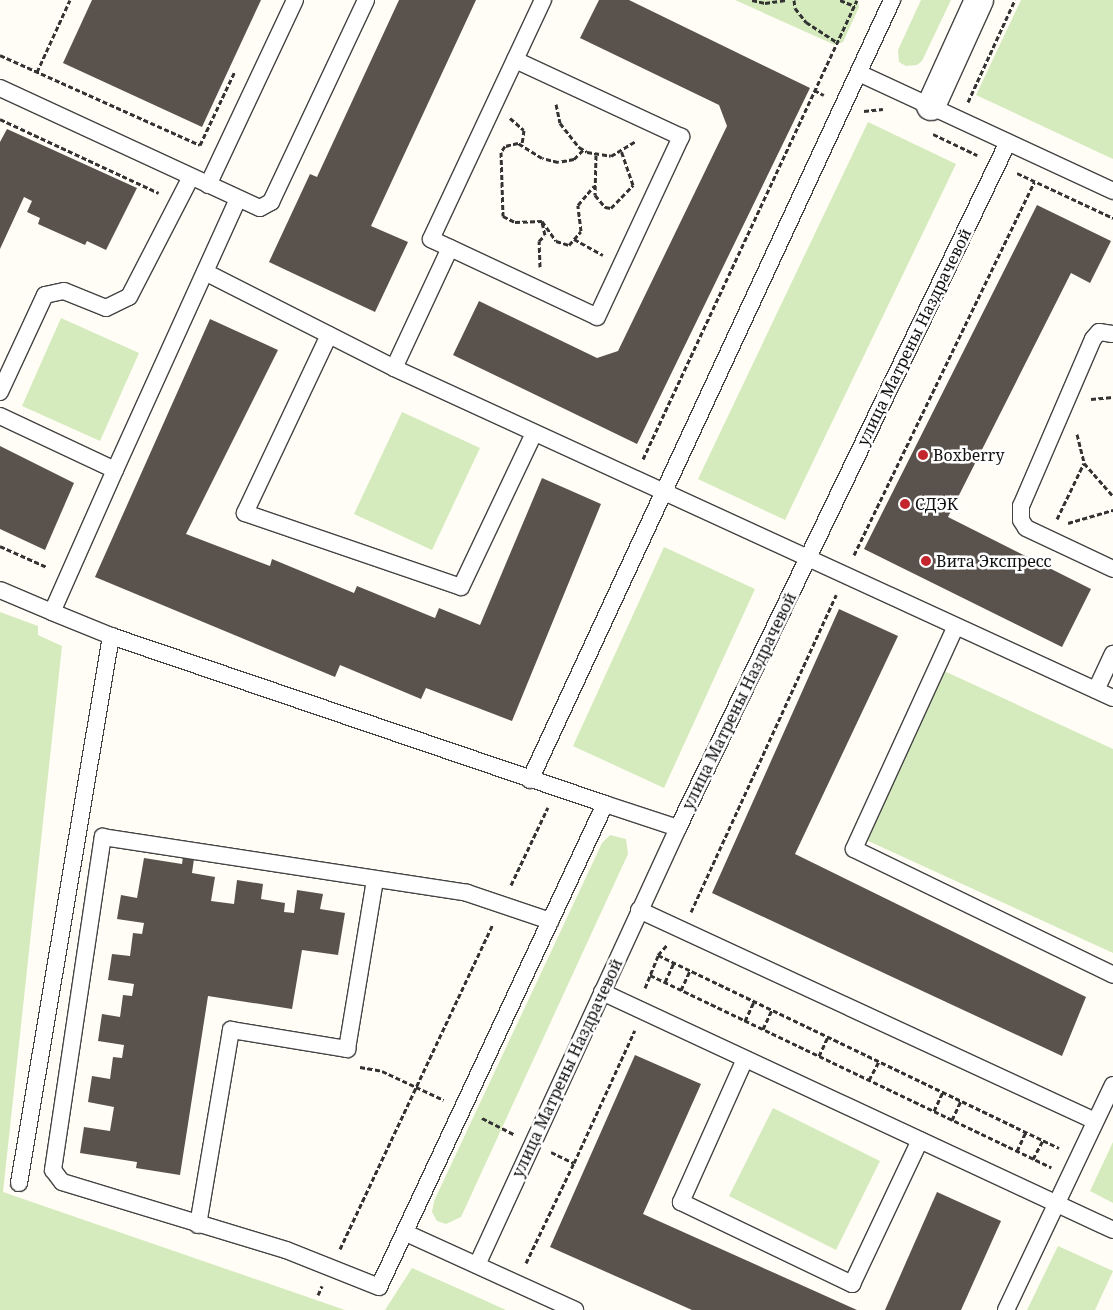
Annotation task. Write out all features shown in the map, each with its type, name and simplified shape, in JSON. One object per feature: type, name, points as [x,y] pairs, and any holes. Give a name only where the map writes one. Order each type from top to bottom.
[{"type":"street","points":[[931,106],[979,0]]},
{"type":"lane","points":[[208,185],[295,0]]},
{"type":"lane","points":[[0,88],[260,208],[271,202],[366,0]]},
{"type":"lane","points":[[515,60],[680,137],[597,316],[431,239],[543,0]]},
{"type":"lane","points":[[530,780],[892,0]]},
{"type":"lane","points":[[859,73],[1113,191]]},
{"type":"lane","name":"улица Матрены Наздрачевой","points":[[477,1265],[639,910],[1008,142]]},
{"type":"lane","points":[[0,392],[45,295],[64,291],[106,308],[129,297],[191,177]]},
{"type":"lane","points":[[52,612],[238,199]]},
{"type":"lane","points":[[394,368],[450,248]]},
{"type":"lane","points":[[205,272],[394,368],[845,575],[955,628],[1113,698]]},
{"type":"lane","points":[[1113,333],[1099,332],[1093,339],[1021,506],[1021,520],[1026,528],[1113,569]]},
{"type":"lane","points":[[329,335],[245,513],[461,587],[534,433]]},
{"type":"lane","points":[[0,416],[115,470]]},
{"type":"lane","points":[[0,590],[111,636],[530,780],[678,828]]},
{"type":"lane","points":[[955,628],[854,849],[1113,975]]},
{"type":"lane","points":[[19,1183],[111,636]]},
{"type":"lane","points":[[1096,690],[1113,654]]},
{"type":"lane","points":[[550,921],[467,893],[103,837],[52,1170],[62,1182],[198,1225],[286,1250],[380,1288],[605,804]]},
{"type":"lane","points":[[198,1225],[231,1030],[346,1049],[375,879]]},
{"type":"lane","points":[[639,910],[1095,1121]]},
{"type":"lane","points":[[602,992],[1113,1230]]},
{"type":"lane","points":[[745,1058],[681,1202],[852,1284],[920,1140]]},
{"type":"lane","points":[[1006,1310],[1054,1204],[1113,1085]]},
{"type":"lane","points":[[406,1233],[575,1310]]},
{"type":"path","points":[[37,72],[70,0]]},
{"type":"path","points":[[752,0],[765,3],[786,0]]},
{"type":"path","points":[[794,0],[795,8],[806,22],[837,42]]},
{"type":"path","points":[[840,0],[855,6]]},
{"type":"path","points":[[633,479],[857,0]]},
{"type":"path","points":[[949,142],[1015,0]]},
{"type":"path","points":[[0,55],[200,145],[236,68]]},
{"type":"path","points":[[561,81],[556,102],[560,122],[583,150],[596,155],[611,156],[638,139],[650,122]]},
{"type":"path","points":[[814,90],[859,112],[882,109],[890,113]]},
{"type":"path","points":[[492,110],[519,123],[525,138],[522,145]]},
{"type":"path","points":[[0,119],[178,202]]},
{"type":"path","points":[[930,133],[1113,218]]},
{"type":"path","points":[[542,221],[507,221],[501,209],[501,152],[505,146],[522,145],[542,158],[558,162],[574,159],[583,150]]},
{"type":"path","points":[[596,155],[594,194],[605,207],[611,208],[627,194],[633,185],[632,177],[621,150]]},
{"type":"path","points":[[516,1283],[643,1011],[645,986],[658,955],[696,904],[845,575],[1034,182]]},
{"type":"path","points":[[542,221],[561,244],[568,245],[581,231],[578,205],[594,186]]},
{"type":"path","points":[[533,286],[541,263],[539,241],[545,234],[542,221]]},
{"type":"path","points":[[574,239],[621,265]]},
{"type":"path","points":[[1076,426],[1084,463],[1113,496]]},
{"type":"path","points":[[1052,528],[1084,463]]},
{"type":"path","points":[[1061,526],[1113,510]]},
{"type":"path","points":[[0,546],[68,576]]},
{"type":"path","points":[[318,1295],[548,806]]},
{"type":"path","points":[[658,955],[1078,1157]]},
{"type":"path","points":[[665,982],[674,963]]},
{"type":"path","points":[[681,990],[690,971]]},
{"type":"path","points":[[650,975],[1068,1176]]},
{"type":"path","points":[[745,1021],[754,1002]]},
{"type":"path","points":[[763,1029],[772,1010]]},
{"type":"path","points":[[819,1056],[828,1037]]},
{"type":"path","points":[[869,1080],[879,1061]]},
{"type":"path","points":[[353,1066],[382,1071],[574,1162]]},
{"type":"path","points":[[934,1111],[943,1092]]},
{"type":"path","points":[[952,1120],[961,1101]]},
{"type":"path","points":[[1017,1151],[1026,1132]]},
{"type":"path","points":[[1033,1159],[1042,1140]]},
{"type":"green space","points":[[735,0],[858,0],[859,7],[843,42],[835,45]]},
{"type":"green space","points":[[921,0],[951,0],[922,61],[917,65],[906,66],[899,62],[898,50]]},
{"type":"green space","points":[[1021,0],[1113,0],[1113,159],[976,95]]},
{"type":"green space","points":[[868,122],[956,164],[785,520],[698,479]]},
{"type":"green space","points":[[61,318],[139,353],[100,441],[22,406]]},
{"type":"green space","points":[[402,412],[480,448],[432,550],[354,514]]},
{"type":"green space","points":[[664,547],[755,589],[664,788],[573,746]]},
{"type":"green space","points":[[0,612],[38,626],[38,635],[62,646],[3,1192],[345,1310],[0,1310]]},
{"type":"green space","points":[[942,670],[1113,749],[1113,953],[864,839]]},
{"type":"green space","points":[[610,835],[626,839],[628,854],[461,1217],[446,1224],[437,1221],[432,1212],[434,1201],[602,843]]},
{"type":"green space","points":[[773,1108],[880,1161],[836,1250],[729,1196]]},
{"type":"green space","points":[[1113,1142],[1113,1203],[1090,1191]]},
{"type":"green space","points":[[1058,1246],[1113,1271],[1095,1310],[1027,1310]]},
{"type":"green space","points":[[412,1268],[466,1292],[506,1310],[385,1310]]},
{"type":"building","points":[[92,0],[261,0],[202,127],[63,63]]},
{"type":"building","points":[[399,0],[476,0],[371,226],[408,242],[375,312],[269,262],[310,174],[317,177]]},
{"type":"building","points":[[599,0],[629,0],[810,88],[637,444],[453,355],[479,301],[597,358],[618,351],[727,126],[719,105],[580,38]]},
{"type":"building","points":[[7,129],[137,188],[106,250],[87,241],[85,245],[38,224],[40,218],[27,212],[32,201],[24,197],[0,249],[0,142]]},
{"type":"building","points":[[1037,205],[1111,241],[1090,283],[1071,273],[948,517],[1091,589],[1062,647],[864,549]]},
{"type":"building","points":[[210,319],[278,350],[186,534],[270,566],[272,559],[354,593],[357,586],[435,618],[439,608],[480,625],[542,478],[601,504],[512,721],[426,688],[421,699],[340,665],[335,677],[95,577]]},
{"type":"building","points":[[0,446],[74,483],[45,550],[0,529]]},
{"type":"building","points":[[839,609],[898,636],[795,854],[1086,997],[1062,1056],[712,893]]},
{"type":"building","points":[[183,857],[194,859],[192,873],[215,877],[211,901],[234,904],[237,880],[263,884],[261,899],[285,903],[284,912],[294,913],[297,890],[323,894],[320,909],[345,913],[338,955],[302,950],[292,1009],[208,996],[180,1175],[136,1168],[137,1162],[80,1153],[84,1127],[110,1131],[114,1107],[88,1102],[92,1076],[110,1079],[113,1057],[122,1058],[124,1045],[98,1041],[102,1014],[120,1017],[123,995],[132,996],[134,984],[108,980],[112,954],[130,956],[133,933],[142,934],[144,923],[117,919],[121,895],[137,898],[144,858],[182,864]]},
{"type":"building","points":[[635,1055],[701,1084],[643,1214],[857,1310],[692,1310],[550,1247]]},
{"type":"building","points":[[937,1192],[1001,1221],[961,1310],[885,1310]]},
{"type":"place","name":"Boxberry","points":[[923,455]]},
{"type":"place","name":"СДЭК","points":[[905,504]]},
{"type":"place","name":"Вита Экспресс","points":[[926,561]]}]
